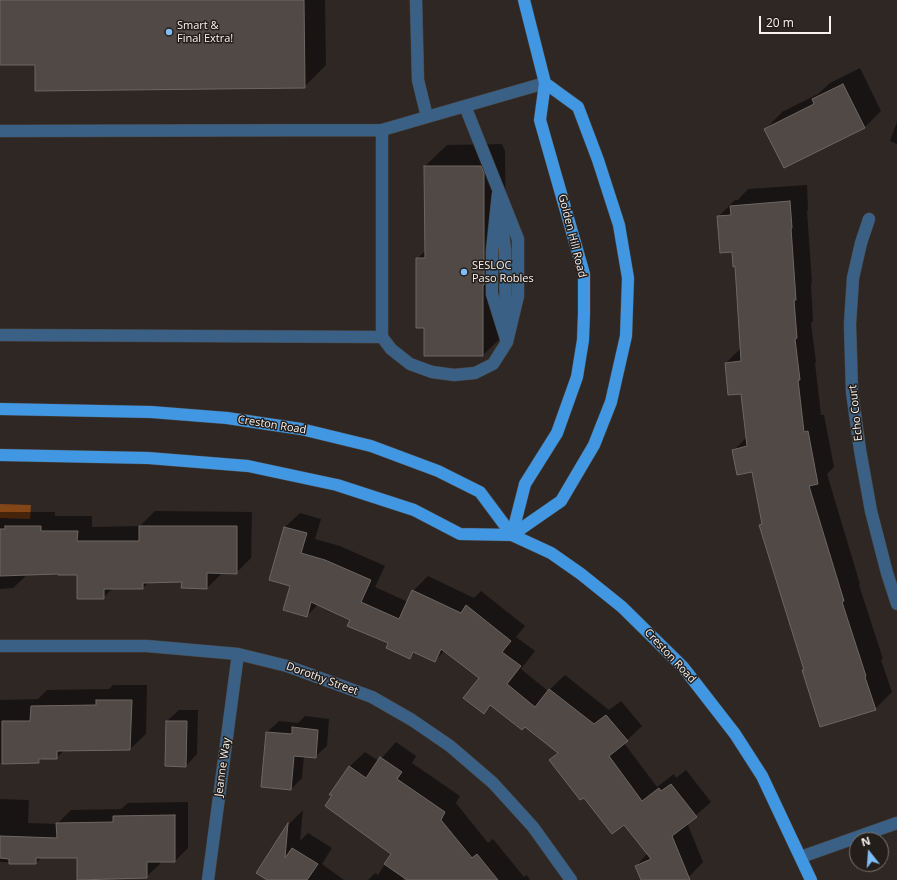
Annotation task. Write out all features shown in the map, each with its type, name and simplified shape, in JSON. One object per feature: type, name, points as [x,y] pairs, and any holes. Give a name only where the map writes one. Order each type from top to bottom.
[{"type":"main road","name":"Golden Hill Road","points":[[512,535],[525,484],[557,433],[575,383],[583,340],[584,313],[584,274],[540,120],[545,83],[524,0]]},
{"type":"main road","points":[[512,535],[561,501],[594,445],[611,402],[626,336],[628,278],[620,225],[578,107],[545,83]]},
{"type":"main road","name":"Creston Road","points":[[0,409],[151,412],[227,418],[301,428],[371,446],[438,471],[480,492],[512,535]]},
{"type":"main road","name":"Creston Road","points":[[0,455],[148,458],[248,466],[337,485],[414,510],[460,534],[512,535],[551,553],[581,574],[622,607],[683,667],[735,734],[762,776],[810,877]]},
{"type":"street","points":[[416,0],[418,80],[427,117]]},
{"type":"street","points":[[0,131],[382,130],[545,83]]},
{"type":"street","points":[[382,130],[382,337],[391,349],[410,364],[432,372],[454,375],[475,374],[493,364],[507,342],[518,296],[518,239],[465,106]]},
{"type":"street","points":[[498,192],[492,251],[492,294],[507,342]]},
{"type":"street","name":"Echo Court","points":[[869,219],[852,278],[850,324],[852,392],[860,450],[871,511],[887,573],[897,604]]},
{"type":"street","points":[[0,335],[382,337]]},
{"type":"street","name":"Dorothy Street","points":[[0,646],[147,646],[238,654],[287,666],[372,698],[412,720],[450,746],[493,783],[533,827],[571,880]]},
{"type":"street","name":"Jeanne Way","points":[[208,880],[238,654]]},
{"type":"street","points":[[800,857],[897,823]]},
{"type":"shaded area","points":[[0,504],[31,505],[30,519],[0,518]]},
{"type":"building","name":"Smart & Final Extra!","points":[[0,0],[304,0],[305,88],[35,91],[35,65],[0,65]]},
{"type":"building","points":[[843,84],[865,128],[784,168],[764,129],[814,104],[812,99]]},
{"type":"building","name":"SESLOC Paso Robles","points":[[424,166],[481,166],[484,173],[483,356],[424,356],[424,328],[416,328],[416,258],[425,258]]},
{"type":"building","points":[[790,201],[796,300],[794,300],[797,338],[795,339],[800,380],[798,380],[804,432],[808,431],[818,484],[809,486],[844,601],[842,602],[876,710],[820,727],[759,525],[762,524],[752,472],[737,475],[732,450],[747,446],[741,394],[728,395],[725,363],[741,361],[735,266],[733,267],[732,252],[720,253],[717,216],[731,215],[730,206]]},
{"type":"building","points":[[5,526],[41,526],[41,531],[78,531],[77,541],[139,541],[139,526],[237,526],[237,574],[207,573],[207,589],[181,588],[182,582],[143,583],[143,589],[104,589],[104,599],[77,599],[77,575],[58,574],[0,576],[0,529],[5,529]]},
{"type":"building","points":[[284,527],[307,533],[301,553],[325,560],[371,580],[361,602],[399,619],[412,590],[461,613],[466,605],[511,641],[502,652],[521,666],[507,684],[535,707],[549,689],[594,724],[606,715],[628,741],[609,756],[642,801],[659,788],[661,791],[671,784],[697,817],[672,836],[690,880],[641,880],[635,866],[651,859],[624,825],[612,834],[584,798],[580,800],[549,760],[558,753],[525,727],[522,730],[490,705],[484,714],[463,698],[479,678],[441,649],[435,662],[413,652],[410,659],[386,648],[388,643],[347,626],[350,620],[311,602],[307,617],[283,610],[290,586],[269,580]]},
{"type":"building","points":[[96,700],[132,700],[130,750],[57,751],[57,759],[39,759],[39,763],[2,764],[2,721],[30,721],[31,706],[96,705]]},
{"type":"building","points":[[166,721],[187,721],[186,767],[165,766]]},
{"type":"building","points":[[292,727],[318,730],[316,758],[294,756],[291,790],[261,787],[266,732],[292,734]]},
{"type":"building","points":[[380,757],[402,772],[397,779],[445,812],[441,820],[472,858],[477,854],[498,880],[407,880],[384,864],[391,854],[325,806],[332,795],[329,795],[349,766],[366,778]]},
{"type":"building","points":[[175,815],[175,862],[147,862],[147,878],[77,880],[77,858],[36,858],[36,864],[9,864],[9,859],[0,858],[0,836],[57,838],[56,823],[113,822],[113,816]]},
{"type":"building","points":[[288,823],[285,858],[292,848],[318,864],[307,880],[267,880],[256,873]]},
{"type":"place","name":"Smart & Final Extra!","points":[[169,32]]},
{"type":"place","name":"SESLOC Paso Robles","points":[[464,272]]}]
